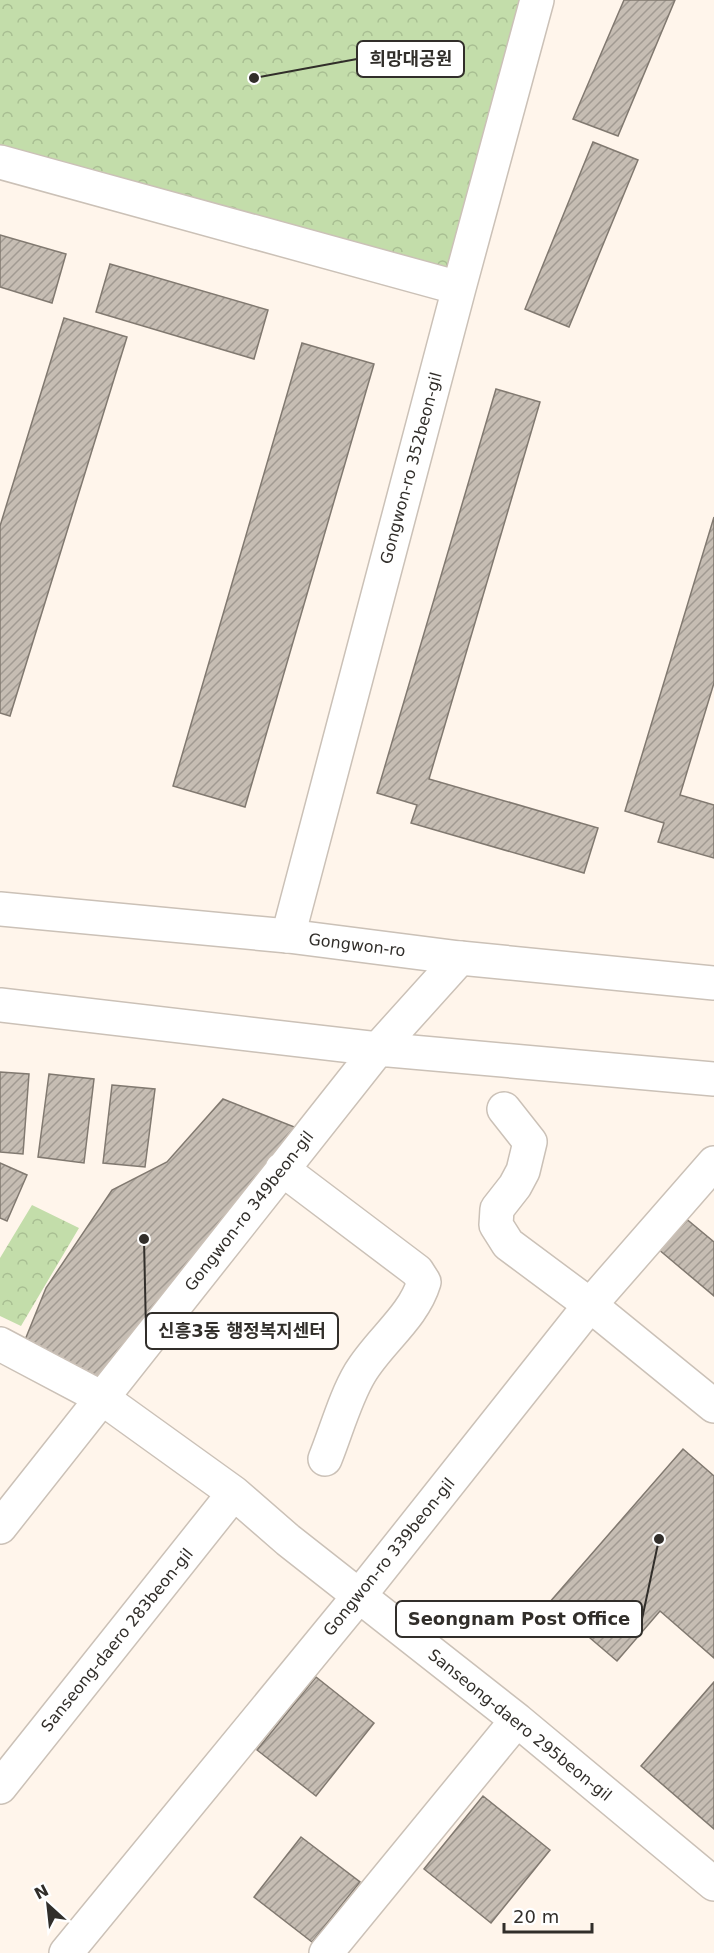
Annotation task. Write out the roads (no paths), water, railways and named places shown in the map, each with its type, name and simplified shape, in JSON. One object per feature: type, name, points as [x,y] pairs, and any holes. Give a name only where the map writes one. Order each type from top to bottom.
[{"type":"street","name":"Gongwon-ro 352beon-gil","points":[[288,936],[537,0]]},
{"type":"street","points":[[0,162],[459,288]]},
{"type":"street","name":"Gongwon-ro","points":[[0,909],[288,936],[460,958],[714,983]]},
{"type":"street","name":"Gongwon-ro 349beon-gil","points":[[0,1527],[378,1048],[460,958]]},
{"type":"street","points":[[0,1005],[378,1048],[714,1079]]},
{"type":"street","points":[[504,1109],[530,1142],[523,1171],[515,1186],[497,1209],[496,1225],[508,1244],[590,1305],[714,1406]]},
{"type":"street","name":"Gongwon-ro 339beon-gil","points":[[66,1953],[359,1596],[590,1305],[714,1163]]},
{"type":"street","points":[[282,1169],[417,1271],[424,1281],[411,1309],[360,1373],[325,1459]]},
{"type":"street","name":"Sanseong-daero 295beon-gil","points":[[0,1344],[102,1398],[234,1493],[288,1540],[517,1720],[714,1884]]},
{"type":"street","name":"Sanseong-daero 283beon-gil","points":[[0,1787],[234,1493]]},
{"type":"street","points":[[326,1953],[517,1720]]},
{"type":"place","name":"희망대공원","points":[[254,78]]},
{"type":"place","name":"신흥3동 행정복지센터","points":[[144,1239]]},
{"type":"place","name":"Seongnam Post Office","points":[[659,1539]]}]
